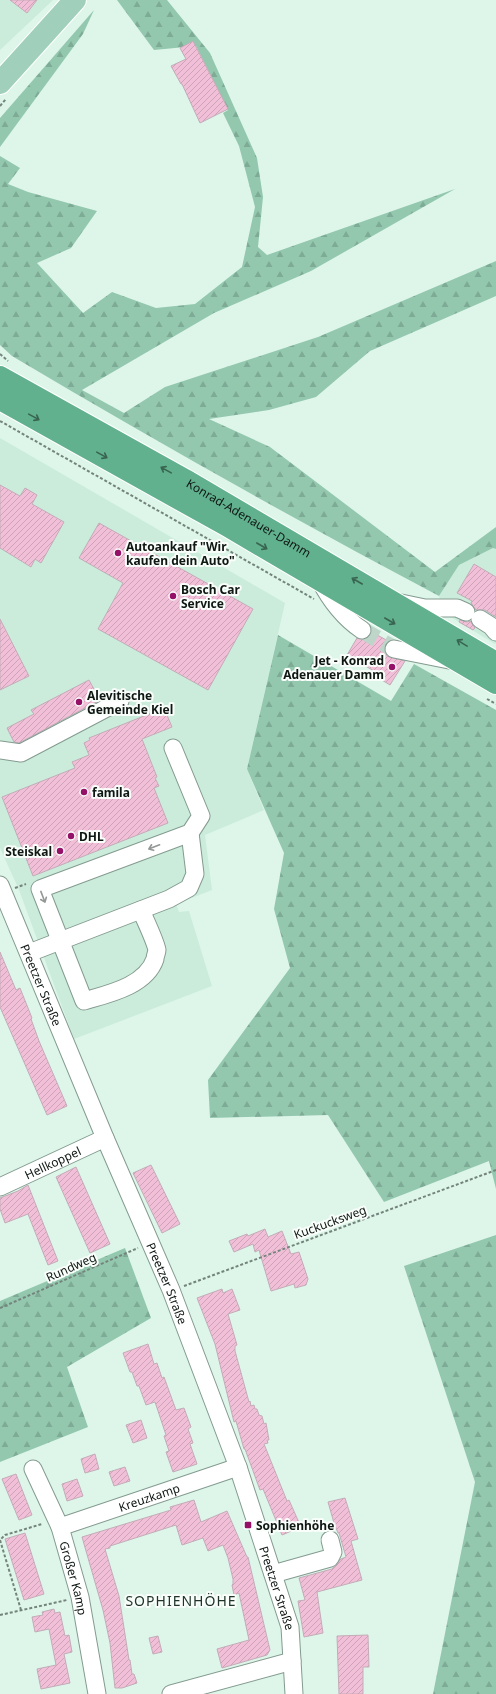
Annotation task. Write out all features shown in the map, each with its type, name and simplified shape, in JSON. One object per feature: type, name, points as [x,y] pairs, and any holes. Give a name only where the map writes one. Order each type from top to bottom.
[{"type":"highway","name":"Konrad-Adenauer-Damm","points":[[0,377],[184,480],[496,663]]},
{"type":"highway","name":"Konrad-Adenauer-Damm","points":[[0,399],[163,489],[463,664],[489,690]]},
{"type":"main road","points":[[0,83],[75,0]]},
{"type":"street","points":[[320,580],[326,592],[349,621],[362,630]]},
{"type":"street","points":[[391,601],[425,608],[457,608],[491,626],[496,632]]},
{"type":"street","points":[[394,649],[438,657],[463,664]]},
{"type":"street","points":[[0,750],[21,753],[120,702]]},
{"type":"street","points":[[141,910],[157,951],[153,963],[147,972],[139,979],[113,992],[84,1001],[40,889],[190,833],[201,816],[173,748]]},
{"type":"street","points":[[28,954],[169,899],[189,888],[196,874],[190,833]]},
{"type":"street","name":"Preetzer Straße","points":[[2,889],[105,1138],[171,1290],[238,1467],[290,1626],[294,1694]]},
{"type":"street","name":"Hellkoppel","points":[[0,1187],[105,1138]]},
{"type":"street","name":"Kreuzkamp","points":[[59,1523],[238,1467]]},
{"type":"street","name":"Großer Kamp","points":[[32,1469],[59,1523],[80,1597],[97,1694]]},
{"type":"street","points":[[272,1574],[330,1558],[333,1552],[330,1540]]},
{"type":"street","points":[[171,1694],[292,1660]]},
{"type":"path","points":[[0,421],[318,601]]},
{"type":"path","points":[[489,690],[496,704]]},
{"type":"path","points":[[2,889],[30,883],[40,889]]},
{"type":"path","name":"Kuckucksweg","points":[[171,1290],[496,1170]]},
{"type":"path","name":"Rundweg","points":[[0,1308],[150,1242]]},
{"type":"path","points":[[21,1610],[0,1540],[5,1535],[59,1523]]},
{"type":"path","points":[[0,1615],[80,1597]]},
{"type":"shaded area","points":[[0,0],[53,0],[0,50]]},
{"type":"shaded area","points":[[0,438],[285,603],[247,769],[264,810],[205,835],[212,890],[176,904],[179,912],[189,911],[212,986],[74,1039],[19,890],[0,848]]},
{"type":"shaded area","points":[[493,548],[496,549],[495,644],[444,613],[439,596],[459,565]]},
{"type":"green space","points":[[117,0],[167,0],[210,53],[257,158],[263,197],[258,247],[267,255],[455,189],[311,271],[214,313],[82,390],[124,413],[165,387],[318,337],[496,261],[496,296],[370,351],[316,397],[269,410],[209,419],[270,447],[435,572],[496,527],[496,549],[493,548],[459,565],[439,596],[278,509],[118,418],[12,356],[0,345],[0,156],[20,168],[8,184],[28,192],[97,211],[71,248],[37,263],[83,313],[112,292],[156,308],[195,304],[242,267],[255,207],[239,146],[223,113],[228,110],[196,46],[154,50]]},
{"type":"green space","points":[[94,10],[83,34],[0,147],[0,118]]},
{"type":"green space","points":[[278,635],[391,701],[414,664],[496,710],[496,1189],[489,1161],[384,1202],[328,1115],[210,1118],[208,1080],[290,968],[274,909],[284,853],[247,769]]},
{"type":"green space","points":[[496,1235],[496,1694],[433,1694],[475,1482],[404,1266]]},
{"type":"green space","points":[[125,1248],[151,1318],[67,1367],[88,1427],[0,1462],[0,1301]]},
{"type":"building","points":[[10,0],[37,0],[27,13]]},
{"type":"building","points":[[193,41],[228,109],[200,123],[182,84],[171,66],[186,59],[180,48]]},
{"type":"building","points":[[0,485],[20,496],[25,488],[37,495],[32,504],[64,522],[41,563],[35,559],[31,567],[0,548]]},
{"type":"building","name":"Bosch Car Service","points":[[99,523],[253,609],[208,690],[98,629],[123,583],[79,558]]},
{"type":"building","points":[[474,564],[496,577],[496,617],[485,610],[476,610],[471,603],[472,601],[457,593]]},
{"type":"building","points":[[0,619],[29,676],[0,690]]},
{"type":"building","points":[[460,620],[467,622],[470,621],[475,628],[473,630],[459,622]]},
{"type":"building","points":[[372,632],[388,641],[384,647],[387,656],[405,661],[390,685],[377,677],[379,674],[347,655],[357,638],[366,639]]},
{"type":"building","points":[[89,680],[100,700],[19,743],[14,742],[7,728],[34,714],[31,710]]},
{"type":"building","name":"famila","points":[[164,708],[172,727],[142,739],[157,777],[155,778],[159,786],[154,788],[168,823],[33,876],[2,797],[75,768],[72,762],[89,755],[84,743],[90,740],[89,738]]},
{"type":"building","points":[[0,952],[16,990],[20,988],[39,1041],[67,1106],[47,1115],[0,1007]]},
{"type":"building","points":[[151,1165],[180,1224],[162,1233],[133,1173]]},
{"type":"building","points":[[76,1167],[110,1244],[90,1253],[56,1177]]},
{"type":"building","points":[[28,1185],[58,1261],[48,1265],[28,1214],[5,1223],[0,1209],[0,1198],[18,1191]]},
{"type":"building","points":[[265,1229],[268,1237],[282,1231],[291,1254],[299,1252],[308,1279],[306,1285],[295,1288],[294,1284],[271,1291],[259,1250],[255,1252],[253,1244],[234,1252],[229,1241],[247,1234],[248,1236]]},
{"type":"building","points":[[222,1289],[223,1293],[232,1289],[240,1310],[228,1314],[237,1345],[235,1346],[235,1351],[249,1402],[250,1401],[251,1406],[254,1405],[259,1415],[262,1416],[264,1424],[266,1423],[269,1440],[267,1440],[268,1443],[264,1444],[287,1501],[289,1500],[301,1527],[282,1535],[263,1489],[260,1490],[244,1449],[236,1421],[234,1422],[215,1344],[197,1298]]},
{"type":"building","points":[[148,1344],[154,1364],[157,1363],[162,1378],[164,1377],[176,1410],[184,1408],[191,1427],[188,1429],[193,1443],[190,1444],[197,1464],[173,1472],[166,1452],[169,1451],[164,1436],[166,1435],[155,1402],[146,1405],[139,1386],[137,1386],[132,1372],[130,1372],[123,1353]]},
{"type":"building","points":[[141,1420],[147,1438],[133,1443],[126,1425]]},
{"type":"building","points":[[95,1454],[99,1469],[85,1473],[81,1459]]},
{"type":"building","points":[[125,1467],[130,1481],[114,1486],[109,1472]]},
{"type":"building","points":[[16,1474],[32,1515],[19,1520],[2,1479]]},
{"type":"building","points":[[77,1479],[83,1496],[67,1501],[62,1484]]},
{"type":"building","points":[[345,1498],[358,1539],[351,1541],[362,1580],[317,1592],[323,1633],[304,1637],[298,1601],[305,1600],[299,1578],[332,1569],[341,1559],[346,1557],[328,1502]]},
{"type":"building","points":[[194,1500],[201,1522],[227,1511],[248,1557],[270,1650],[267,1655],[222,1668],[217,1649],[249,1640],[239,1593],[234,1595],[232,1585],[233,1579],[228,1558],[223,1545],[208,1551],[203,1538],[182,1545],[176,1525],[110,1546],[110,1548],[105,1549],[119,1596],[132,1674],[134,1674],[137,1683],[122,1688],[115,1688],[110,1643],[103,1610],[82,1537],[171,1510],[170,1507]]},
{"type":"building","points":[[25,1533],[44,1594],[24,1600],[5,1539]]},
{"type":"building","points":[[54,1609],[55,1613],[60,1612],[65,1636],[69,1635],[72,1652],[64,1654],[70,1683],[41,1689],[37,1669],[56,1665],[49,1629],[35,1632],[32,1617],[43,1615],[42,1612]]},
{"type":"building","points":[[368,1635],[369,1667],[363,1667],[363,1694],[339,1694],[337,1636]]},
{"type":"building","points":[[158,1636],[162,1652],[153,1654],[149,1638]]},
{"type":"tunnel","points":[[362,630],[394,649]]},
{"type":"place","name":"Autoankauf \"Wir kaufen dein Auto\"","points":[[118,553]]},
{"type":"place","name":"Bosch Car Service","points":[[173,596]]},
{"type":"place","name":"Jet - Konrad Adenauer Damm","points":[[392,667]]},
{"type":"place","name":"Alevitische Gemeinde Kiel","points":[[79,702]]},
{"type":"place","name":"famila","points":[[84,792]]},
{"type":"place","name":"DHL","points":[[71,836]]},
{"type":"place","name":"Steiskal","points":[[60,851]]},
{"type":"place","name":"Sophienhöhe","points":[[248,1525]]},
{"type":"district","name":"SOPHIENHÖHE","points":[[181,1600]]}]
